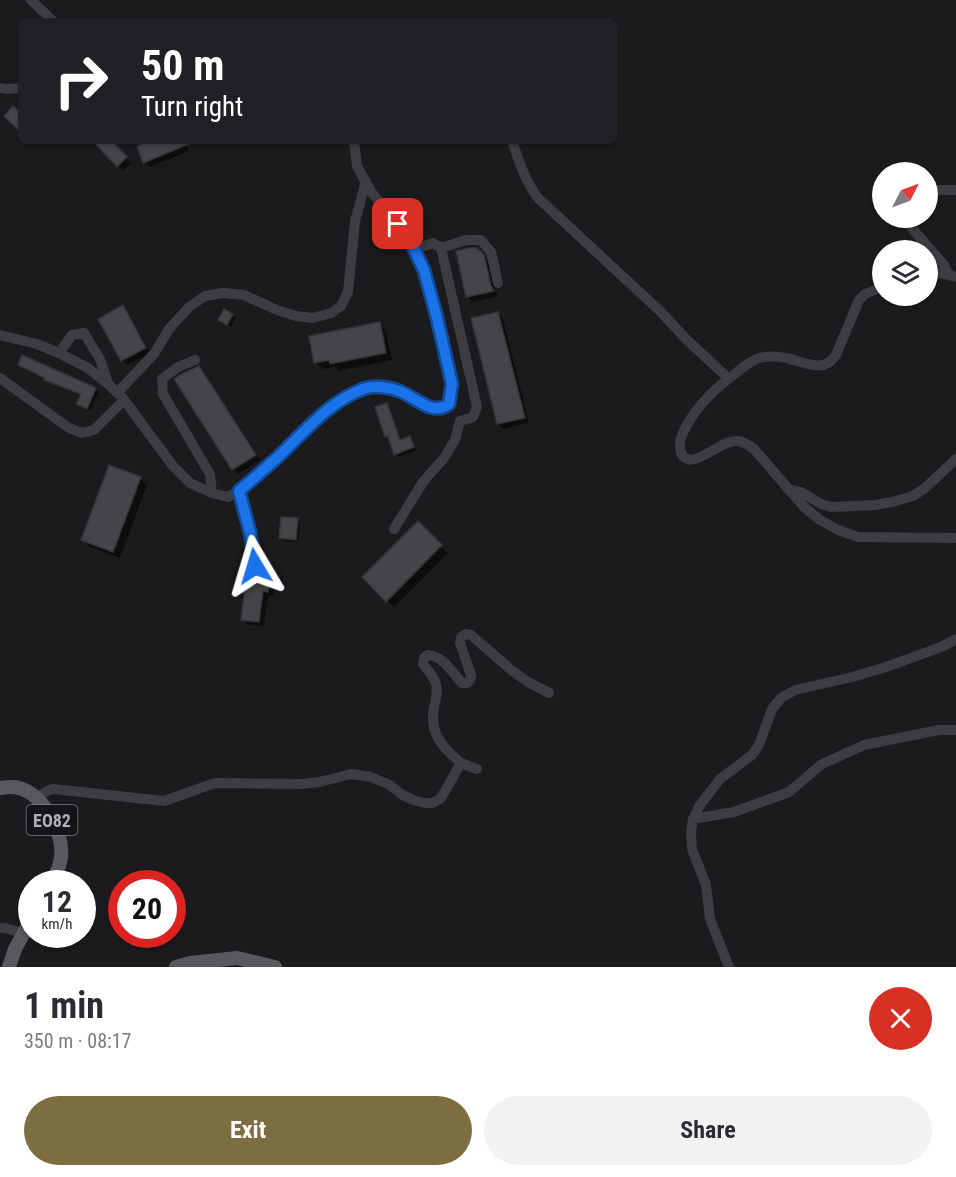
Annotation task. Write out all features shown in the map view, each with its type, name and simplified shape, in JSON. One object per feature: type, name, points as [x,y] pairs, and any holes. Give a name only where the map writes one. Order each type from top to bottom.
[{"type":"main road","name":"ΕΟ82","points":[[0,788],[9,786],[25,790],[44,807],[56,827],[61,847],[57,870]]},
{"type":"main road","points":[[9,967],[18,943]]},
{"type":"main road","points":[[176,967],[190,963],[204,964],[237,958],[275,967]]},
{"type":"street","points":[[31,0],[50,18]]},
{"type":"street","points":[[0,99],[4,88]]},
{"type":"street","points":[[354,144],[357,166],[372,193],[398,224],[424,270],[452,384],[449,404],[460,421],[455,440],[444,458],[423,482],[394,529]]},
{"type":"street","points":[[513,144],[528,183],[538,198],[660,310],[686,339],[728,378]]},
{"type":"street","points":[[0,378],[69,428],[82,433],[94,430],[153,354],[169,329],[189,307],[205,296],[223,293],[244,295],[296,316],[313,318],[331,313],[341,306],[348,292],[355,221],[366,181]]},
{"type":"street","points":[[938,190],[956,190]]},
{"type":"street","points":[[912,228],[952,276]]},
{"type":"street","points":[[441,248],[466,240],[481,240],[491,252],[498,283]]},
{"type":"street","points":[[414,249],[433,243],[441,248],[477,407],[473,417],[460,421]]},
{"type":"street","points":[[872,291],[865,294],[860,300],[833,360],[826,365],[819,366],[786,358],[757,358],[728,378],[707,398],[691,418],[679,446],[687,459],[693,459],[729,442],[738,441],[747,444],[754,449],[804,507],[838,530],[858,537],[956,538]]},
{"type":"street","points":[[441,334],[459,330]]},
{"type":"street","points":[[59,353],[72,335],[84,333],[100,359],[108,384]]},
{"type":"street","points":[[0,335],[37,344],[88,368],[120,396],[173,466],[189,483],[228,497],[239,491],[280,455],[324,411],[338,401],[365,388],[386,387],[399,391],[431,409],[444,408],[449,404]]},
{"type":"street","points":[[195,360],[178,367],[162,379],[163,394],[210,474],[212,493]]},
{"type":"street","points":[[788,489],[801,492],[831,507],[875,506],[914,496],[956,459]]},
{"type":"street","points":[[239,491],[250,532],[255,566]]},
{"type":"street","points":[[477,769],[461,763],[440,743],[432,722],[437,685],[423,664],[424,658],[434,655],[446,664],[462,683],[466,683],[470,680],[471,675],[460,643],[461,637],[466,634],[471,635],[510,669],[549,693]]},
{"type":"street","points":[[729,967],[710,920],[706,885],[692,849],[693,819],[700,805],[720,779],[752,755],[759,745],[772,709],[781,698],[795,690],[886,667],[941,647],[956,639]]},
{"type":"street","points":[[693,819],[734,812],[789,792],[822,764],[864,744],[939,729],[956,730]]},
{"type":"street","points":[[36,798],[54,789],[164,801],[215,783],[302,784],[351,774],[371,777],[413,800],[433,803],[441,798],[461,763]]},
{"type":"street","points":[[0,928],[18,932]]},
{"type":"building","points":[[13,106],[18,110],[18,129],[4,116]]},
{"type":"building","points":[[96,144],[115,144],[127,157],[117,167]]},
{"type":"building","points":[[142,144],[189,144],[143,163],[137,146]]},
{"type":"building","points":[[477,248],[484,255],[494,291],[466,297],[456,251]]},
{"type":"building","points":[[123,305],[146,348],[121,361],[98,319]]},
{"type":"building","points":[[224,309],[233,314],[227,325],[218,320]]},
{"type":"building","points":[[498,312],[525,418],[497,424],[471,318]]},
{"type":"building","points":[[380,322],[386,353],[330,364],[329,360],[314,363],[309,336]]},
{"type":"building","points":[[22,355],[96,388],[87,409],[76,404],[81,394],[44,380],[45,378],[18,365]]},
{"type":"building","points":[[199,366],[256,455],[232,470],[174,379]]},
{"type":"building","points":[[387,403],[400,440],[410,436],[414,447],[394,455],[375,407]]},
{"type":"building","points":[[109,465],[141,477],[113,552],[81,540]]},
{"type":"building","points":[[281,517],[298,518],[296,540],[279,538]]},
{"type":"building","points":[[418,521],[442,545],[386,602],[362,577]]},
{"type":"building","points":[[247,571],[271,575],[268,592],[263,591],[259,622],[241,620]]},
{"type":"route","points":[[255,566],[250,532],[239,491],[280,455],[324,411],[338,401],[365,388],[386,387],[399,391],[431,409],[444,408],[449,404],[452,384],[424,270],[398,224]]}]
